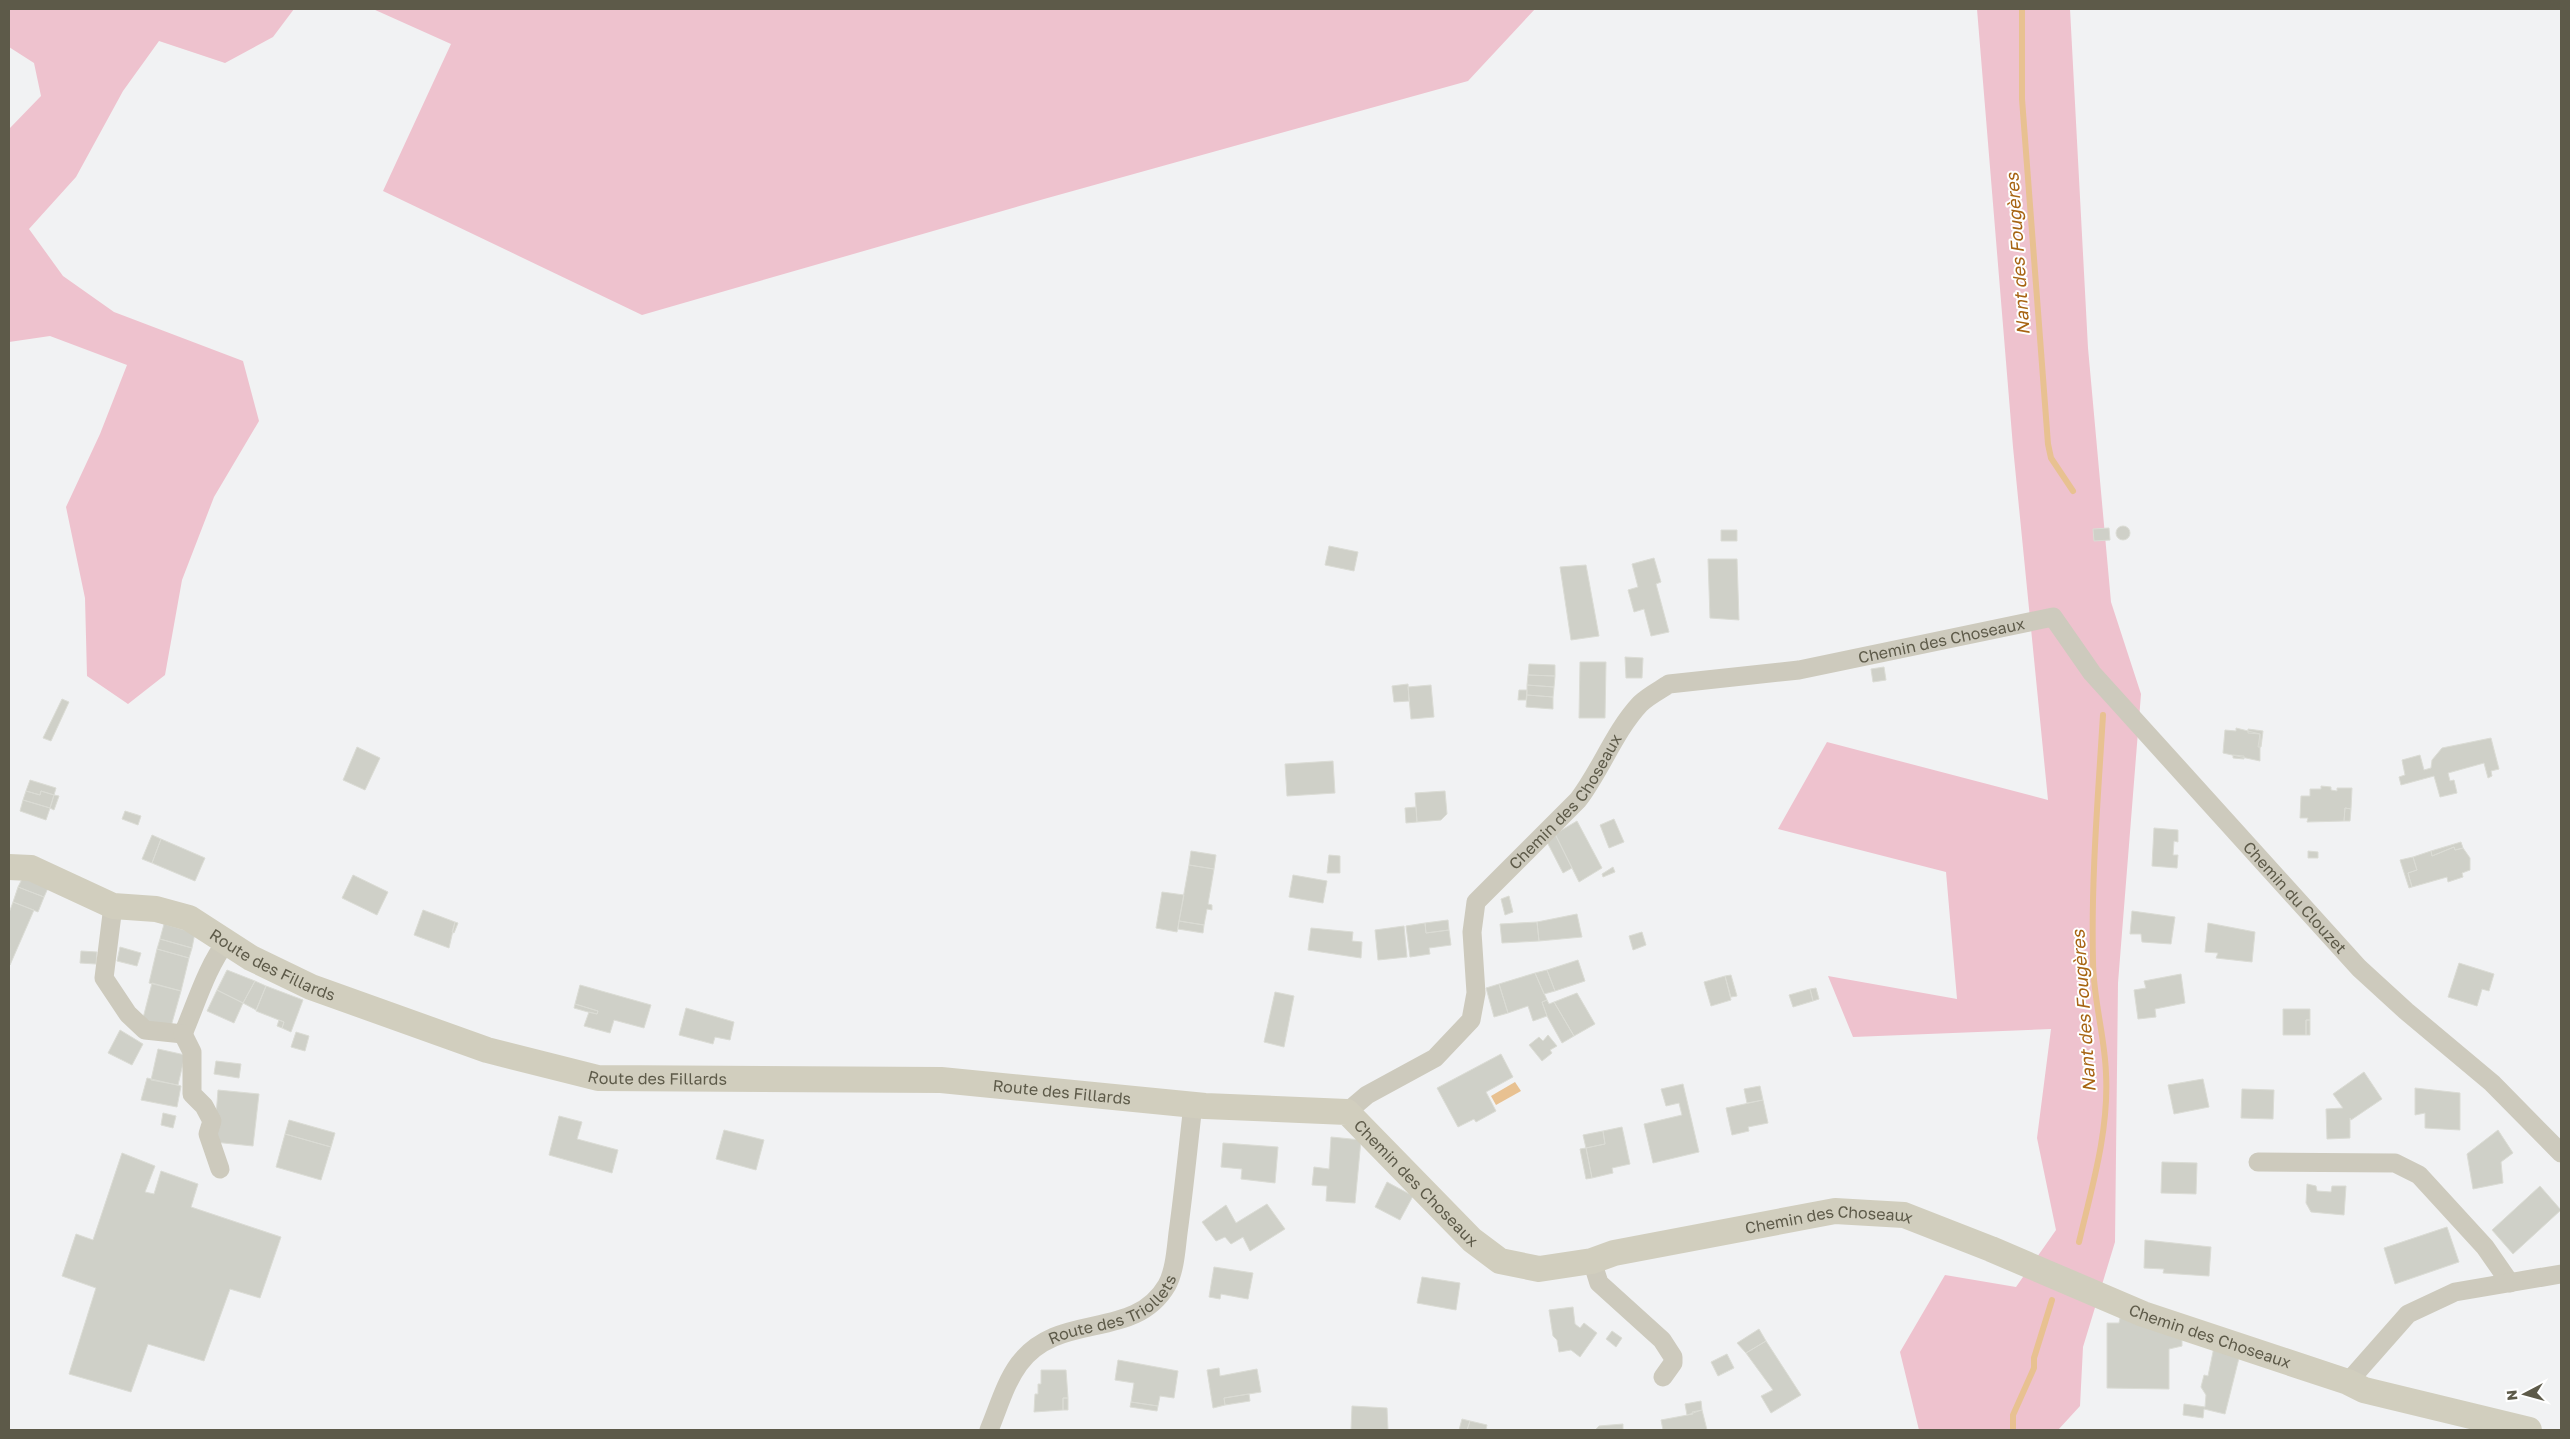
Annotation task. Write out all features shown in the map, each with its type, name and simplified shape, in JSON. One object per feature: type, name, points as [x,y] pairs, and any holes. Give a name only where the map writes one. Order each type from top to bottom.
[{"type":"street","name":"Chemin des Choseaux","points":[[2053,617],[1799,670],[1669,684],[1653,694],[1641,703],[1629,719],[1591,783],[1578,800],[1476,902],[1472,932],[1476,993],[1471,1020],[1435,1058],[1367,1095],[1347,1112],[1472,1240],[1500,1261],[1539,1269],[1592,1261],[1614,1253],[1835,1211],[1904,1215],[1991,1249],[2144,1314],[2348,1382],[2364,1390],[2529,1430]]},
{"type":"street","name":"Chemin du Clouzet","points":[[2053,617],[2092,673],[2111,695],[2359,968],[2406,1011],[2492,1082],[2561,1153]]},
{"type":"street","name":"Route des Fillards","points":[[9,868],[30,868],[113,906],[156,909],[189,918],[251,958],[311,988],[487,1050],[598,1078],[941,1080],[1193,1105],[1347,1112]]},
{"type":"street","points":[[113,906],[104,978],[128,1014],[145,1030],[183,1034]]},
{"type":"street","points":[[220,1169],[208,1134],[212,1120],[204,1106],[192,1094],[192,1052],[183,1034],[214,958],[227,941]]},
{"type":"street","name":"Route des Triollets","points":[[989,1430],[1008,1383],[1019,1364],[1032,1350],[1047,1338],[1128,1317],[1148,1308],[1168,1283],[1177,1238],[1193,1105]]},
{"type":"street","points":[[2258,1162],[2395,1164],[2419,1175],[2485,1247],[2510,1283]]},
{"type":"street","points":[[1592,1261],[1599,1282],[1662,1340],[1673,1357],[1673,1363],[1663,1377]]},
{"type":"street","points":[[2348,1382],[2408,1314],[2455,1292],[2561,1274]]},
{"type":"shaded area","points":[[9,9],[294,9],[273,37],[225,63],[159,41],[123,91],[76,177],[29,229],[63,276],[114,312],[243,361],[259,421],[214,497],[182,580],[165,675],[128,704],[87,676],[85,598],[66,507],[100,434],[127,365],[50,336],[9,342],[9,129],[41,96],[34,63],[9,47]]},
{"type":"shaded area","points":[[373,9],[1535,9],[1468,81],[1044,199],[642,315],[383,191],[451,44]]},
{"type":"shaded area","points":[[1977,9],[2070,9],[2088,348],[2111,602],[2141,694],[2118,983],[2115,1242],[2083,1347],[2080,1406],[2058,1430],[1919,1430],[1900,1352],[1945,1275],[2016,1287],[2056,1230],[2037,1138],[2051,1029],[1853,1037],[1828,976],[1957,999],[1946,872],[1778,829],[1827,742],[2048,800],[2013,447]]},
{"type":"shaded area","points":[[1515,1082],[1521,1091],[1496,1105],[1491,1096]]},
{"type":"building","points":[[2120,526],[2126,526],[2130,533],[2126,540],[2120,540],[2116,536],[2116,530]]},
{"type":"building","points":[[2109,528],[2110,540],[2094,541],[2093,529]]},
{"type":"building","points":[[1721,530],[1737,530],[1737,541],[1721,541]]},
{"type":"building","points":[[1329,546],[1358,552],[1354,571],[1325,565]]},
{"type":"building","points":[[1654,558],[1661,582],[1656,584],[1669,632],[1651,636],[1644,609],[1634,612],[1628,590],[1638,587],[1632,564]]},
{"type":"building","points":[[1708,559],[1737,559],[1739,620],[1710,618]]},
{"type":"building","points":[[1586,565],[1599,636],[1571,640],[1560,567]]},
{"type":"building","points":[[1625,657],[1643,658],[1642,678],[1626,678]]},
{"type":"building","points":[[1580,662],[1606,662],[1605,718],[1579,718]]},
{"type":"building","points":[[1529,664],[1555,665],[1555,676],[1528,675]]},
{"type":"building","points":[[1884,667],[1886,680],[1873,682],[1871,669]]},
{"type":"building","points":[[1528,675],[1555,676],[1554,687],[1527,685]]},
{"type":"building","points":[[1408,684],[1409,701],[1394,702],[1392,686]]},
{"type":"building","points":[[1431,685],[1434,717],[1411,719],[1408,687]]},
{"type":"building","points":[[1527,685],[1554,687],[1553,697],[1527,695]]},
{"type":"building","points":[[1519,690],[1527,690],[1526,700],[1518,700]]},
{"type":"building","points":[[1527,695],[1553,697],[1553,709],[1526,707]]},
{"type":"building","points":[[62,699],[69,702],[51,741],[43,738]]},
{"type":"building","points":[[2236,728],[2260,734],[2260,761],[2223,753],[2225,730],[2236,731]]},
{"type":"building","points":[[2248,729],[2263,731],[2261,747],[2258,747],[2260,734],[2248,733]]},
{"type":"building","points":[[2491,738],[2499,769],[2491,771],[2492,776],[2488,778],[2484,763],[2448,773],[2450,781],[2454,780],[2457,793],[2440,797],[2434,776],[2401,785],[2399,777],[2405,775],[2402,760],[2420,755],[2424,770],[2431,768],[2432,760],[2442,748]]},
{"type":"building","points":[[357,747],[380,758],[365,790],[343,780]]},
{"type":"building","points":[[2233,755],[2244,756],[2244,759],[2233,758]]},
{"type":"building","points":[[1333,761],[1335,793],[1287,796],[1285,764]]},
{"type":"building","points":[[30,780],[56,788],[54,795],[41,791],[40,795],[26,791]]},
{"type":"building","points":[[2321,786],[2331,787],[2331,790],[2337,791],[2337,788],[2352,788],[2351,809],[2345,808],[2344,821],[2307,822],[2308,818],[2300,818],[2301,796],[2310,796],[2310,789],[2321,789]]},
{"type":"building","points":[[26,791],[40,795],[41,791],[54,795],[50,808],[23,800]]},
{"type":"building","points":[[1445,791],[1447,814],[1441,820],[1417,822],[1415,793]]},
{"type":"building","points":[[54,795],[59,796],[54,810],[50,808]]},
{"type":"building","points":[[23,800],[50,808],[46,820],[20,811]]},
{"type":"building","points":[[1416,807],[1417,822],[1406,823],[1405,808]]},
{"type":"building","points":[[2345,808],[2351,809],[2350,821],[2344,821]]},
{"type":"building","points":[[125,811],[141,816],[138,825],[122,819]]},
{"type":"building","points":[[1614,819],[1624,842],[1609,848],[1600,825]]},
{"type":"building","points":[[1577,821],[1602,868],[1579,882],[1555,834]]},
{"type":"building","points":[[2154,828],[2178,830],[2178,842],[2174,841],[2173,855],[2178,855],[2177,868],[2152,866]]},
{"type":"building","points":[[1555,834],[1572,868],[1563,873],[1547,842]]},
{"type":"building","points":[[152,835],[161,839],[152,863],[142,859]]},
{"type":"building","points":[[161,839],[205,858],[195,881],[152,863]]},
{"type":"building","points":[[2461,842],[2463,848],[2455,850],[2454,847],[2432,856],[2431,851]]},
{"type":"building","points":[[2454,847],[2455,850],[2463,848],[2470,858],[2470,870],[2462,873],[2463,877],[2448,882],[2447,877],[2412,887],[2408,873],[2417,870],[2413,857],[2431,851],[2432,856]]},
{"type":"building","points":[[1191,851],[1216,855],[1214,869],[1189,865]]},
{"type":"building","points":[[2308,851],[2318,852],[2318,858],[2308,858]]},
{"type":"building","points":[[1329,855],[1340,856],[1340,873],[1327,873]]},
{"type":"building","points":[[2413,857],[2417,870],[2408,873],[2412,887],[2409,888],[2400,860]]},
{"type":"building","points":[[1189,865],[1214,869],[1208,904],[1212,905],[1212,910],[1207,909],[1204,925],[1179,921]]},
{"type":"building","points":[[1613,867],[1615,872],[1603,877],[1602,874]]},
{"type":"building","points":[[353,875],[388,892],[377,915],[342,898]]},
{"type":"building","points":[[1293,875],[1327,881],[1323,903],[1289,897]]},
{"type":"building","points":[[23,877],[48,888],[44,897],[18,887]]},
{"type":"building","points":[[18,887],[44,897],[38,912],[13,902]]},
{"type":"building","points":[[1162,892],[1184,895],[1177,932],[1156,928]]},
{"type":"building","points":[[1509,896],[1513,912],[1505,915],[1501,899]]},
{"type":"building","points":[[13,902],[34,910],[10,965],[9,913]]},
{"type":"building","points":[[423,910],[455,922],[449,948],[414,935]]},
{"type":"building","points":[[2132,911],[2175,917],[2171,944],[2142,942],[2141,934],[2130,934]]},
{"type":"building","points":[[1577,914],[1582,937],[1539,941],[1537,922]]},
{"type":"building","points":[[1448,920],[1449,930],[1426,933],[1425,923]]},
{"type":"building","points":[[1179,921],[1204,925],[1203,933],[1178,929]]},
{"type":"building","points":[[455,922],[458,923],[454,933],[452,932]]},
{"type":"building","points":[[1537,922],[1539,941],[1502,943],[1500,924]]},
{"type":"building","points":[[1425,923],[1426,933],[1449,930],[1451,945],[1429,948],[1430,954],[1410,957],[1406,926]]},
{"type":"building","points":[[2208,923],[2255,932],[2252,962],[2216,958],[2218,953],[2205,952]]},
{"type":"building","points":[[164,924],[195,933],[192,948],[160,939]]},
{"type":"building","points":[[1404,926],[1407,957],[1378,960],[1375,930]]},
{"type":"building","points":[[1311,928],[1353,932],[1352,941],[1362,942],[1361,958],[1308,950]]},
{"type":"building","points":[[1642,932],[1646,945],[1633,950],[1629,936]]},
{"type":"building","points":[[160,939],[192,948],[189,958],[157,949]]},
{"type":"building","points":[[120,947],[141,953],[137,966],[117,961]]},
{"type":"building","points":[[157,949],[189,958],[181,991],[149,983]]},
{"type":"building","points":[[81,951],[97,952],[96,964],[80,963]]},
{"type":"building","points":[[1578,960],[1585,981],[1555,991],[1547,970]]},
{"type":"building","points":[[2459,963],[2494,974],[2489,991],[2482,989],[2477,1006],[2448,997]]},
{"type":"building","points":[[227,970],[255,981],[243,1003],[217,990]]},
{"type":"building","points":[[1547,970],[1555,991],[1544,994],[1535,973]]},
{"type":"building","points":[[1535,973],[1547,1000],[1542,1002],[1547,1016],[1533,1021],[1528,1006],[1508,1013],[1499,984]]},
{"type":"building","points":[[2181,974],[2185,1003],[2155,1009],[2156,1017],[2138,1019],[2134,990],[2146,988],[2144,981]]},
{"type":"building","points":[[1731,975],[1737,996],[1731,997],[1725,976]]},
{"type":"building","points":[[1725,976],[1731,1000],[1711,1006],[1704,982]]},
{"type":"building","points":[[255,981],[266,986],[256,1010],[243,1003]]},
{"type":"building","points":[[152,983],[181,991],[170,1030],[142,1022]]},
{"type":"building","points":[[1499,984],[1508,1013],[1494,1017],[1486,988]]},
{"type":"building","points":[[580,985],[651,1005],[644,1028],[614,1020],[610,1033],[584,1026],[589,1012],[597,1014],[598,1011],[575,1004]]},
{"type":"building","points":[[266,986],[303,1000],[291,1032],[282,1028],[284,1022],[256,1011]]},
{"type":"building","points":[[1816,988],[1819,999],[1813,1001],[1810,989]]},
{"type":"building","points":[[1810,989],[1813,1001],[1793,1007],[1789,995]]},
{"type":"building","points":[[217,990],[243,1003],[234,1023],[207,1011]]},
{"type":"building","points":[[1275,992],[1294,996],[1284,1047],[1264,1042]]},
{"type":"building","points":[[1577,993],[1595,1024],[1574,1036],[1554,1002]]},
{"type":"building","points":[[1547,1000],[1549,1004],[1554,1002],[1574,1036],[1562,1043],[1547,1016],[1542,1002]]},
{"type":"building","points":[[575,1004],[598,1011],[597,1014],[574,1008]]},
{"type":"building","points":[[686,1008],[734,1022],[730,1040],[715,1037],[713,1044],[679,1035]]},
{"type":"building","points":[[2283,1009],[2310,1009],[2310,1020],[2306,1020],[2306,1035],[2283,1035]]},
{"type":"building","points":[[279,1020],[284,1022],[282,1028],[277,1026]]},
{"type":"building","points":[[2306,1020],[2310,1020],[2310,1035],[2306,1035]]},
{"type":"building","points":[[120,1030],[143,1044],[132,1065],[108,1053]]},
{"type":"building","points":[[296,1032],[309,1036],[305,1051],[291,1047]]},
{"type":"building","points":[[1548,1035],[1557,1046],[1550,1050],[1552,1053],[1542,1061],[1529,1045],[1539,1037],[1543,1041]]},
{"type":"building","points":[[158,1049],[185,1055],[178,1085],[151,1080]]},
{"type":"building","points":[[1501,1054],[1513,1077],[1486,1092],[1496,1111],[1476,1122],[1474,1119],[1458,1127],[1437,1088]]},
{"type":"building","points":[[216,1061],[241,1064],[239,1078],[214,1074]]},
{"type":"building","points":[[2364,1072],[2382,1099],[2351,1120],[2350,1118],[2350,1138],[2327,1139],[2326,1109],[2343,1108],[2333,1094]]},
{"type":"building","points":[[147,1078],[181,1086],[177,1107],[141,1100]]},
{"type":"building","points":[[2203,1079],[2209,1107],[2174,1114],[2168,1085]]},
{"type":"building","points":[[1683,1084],[1699,1152],[1653,1163],[1644,1124],[1682,1115],[1679,1103],[1666,1106],[1661,1089]]},
{"type":"building","points":[[1760,1086],[1763,1100],[1747,1103],[1744,1089]]},
{"type":"building","points":[[2415,1088],[2460,1093],[2460,1130],[2425,1128],[2425,1113],[2415,1115]]},
{"type":"building","points":[[2242,1089],[2274,1090],[2273,1119],[2241,1118]]},
{"type":"building","points":[[218,1090],[259,1094],[253,1146],[214,1142]]},
{"type":"building","points":[[1763,1100],[1768,1123],[1748,1127],[1749,1131],[1732,1135],[1726,1108]]},
{"type":"building","points":[[163,1113],[176,1116],[173,1128],[161,1125]]},
{"type":"building","points":[[559,1116],[582,1122],[577,1139],[618,1150],[612,1173],[549,1155]]},
{"type":"building","points":[[289,1120],[335,1133],[331,1147],[285,1134]]},
{"type":"building","points":[[1622,1127],[1630,1164],[1612,1168],[1613,1173],[1592,1178],[1586,1148],[1605,1144],[1603,1131]]},
{"type":"building","points":[[724,1130],[764,1140],[756,1170],[716,1159]]},
{"type":"building","points":[[2498,1130],[2513,1153],[2501,1162],[2503,1183],[2473,1189],[2467,1154]]},
{"type":"building","points":[[1603,1131],[1605,1144],[1586,1148],[1583,1135]]},
{"type":"building","points":[[285,1134],[331,1147],[321,1180],[276,1167]]},
{"type":"building","points":[[1331,1137],[1361,1140],[1355,1203],[1326,1201],[1327,1186],[1312,1185],[1314,1167],[1329,1169]]},
{"type":"building","points":[[1223,1143],[1278,1147],[1275,1183],[1241,1179],[1242,1169],[1221,1167]]},
{"type":"building","points":[[1586,1148],[1592,1178],[1586,1179],[1580,1149]]},
{"type":"building","points":[[122,1153],[155,1166],[145,1192],[154,1194],[161,1171],[198,1184],[191,1207],[281,1237],[260,1298],[230,1289],[204,1361],[148,1344],[131,1392],[69,1374],[96,1288],[62,1276],[76,1234],[93,1240]]},
{"type":"building","points":[[2162,1162],[2197,1163],[2196,1194],[2161,1193]]},
{"type":"building","points":[[1387,1182],[1413,1196],[1400,1220],[1375,1207]]},
{"type":"building","points":[[2307,1184],[2316,1186],[2317,1191],[2331,1192],[2332,1186],[2346,1186],[2344,1215],[2311,1212],[2306,1203]]},
{"type":"building","points":[[2540,1186],[2561,1210],[2513,1254],[2492,1230]]},
{"type":"building","points":[[1267,1204],[1285,1229],[1250,1251],[1243,1237],[1231,1244],[1225,1237],[1216,1241],[1202,1222],[1226,1205],[1236,1223]]},
{"type":"building","points":[[2447,1227],[2459,1262],[2395,1284],[2384,1248]]},
{"type":"building","points":[[2145,1240],[2211,1247],[2209,1276],[2163,1273],[2164,1269],[2144,1268]]},
{"type":"building","points":[[1214,1267],[1253,1273],[1248,1299],[1221,1294],[1220,1299],[1209,1297]]},
{"type":"building","points":[[1422,1277],[1460,1283],[1456,1310],[1417,1303]]},
{"type":"building","points":[[1573,1307],[1575,1324],[1580,1328],[1584,1323],[1597,1333],[1580,1357],[1571,1350],[1559,1352],[1557,1340],[1553,1336],[1549,1310]]},
{"type":"building","points":[[2120,1318],[2182,1331],[2182,1346],[2169,1349],[2169,1389],[2107,1388],[2107,1323],[2119,1323]]},
{"type":"building","points":[[1759,1329],[1766,1341],[1746,1353],[1737,1343]]},
{"type":"building","points":[[1612,1331],[1622,1338],[1616,1347],[1606,1339]]},
{"type":"building","points":[[1766,1341],[1801,1395],[1771,1413],[1761,1396],[1773,1390],[1746,1353]]},
{"type":"building","points":[[2214,1347],[2240,1354],[2225,1414],[2204,1409],[2203,1418],[2183,1415],[2184,1404],[2205,1407],[2206,1395],[2201,1387],[2204,1375],[2208,1376]]},
{"type":"building","points":[[1727,1354],[1734,1368],[1718,1376],[1711,1362]]},
{"type":"building","points":[[1118,1360],[1178,1371],[1174,1398],[1160,1396],[1158,1406],[1131,1402],[1134,1383],[1115,1380]]},
{"type":"building","points":[[1219,1368],[1220,1376],[1257,1369],[1261,1392],[1224,1398],[1225,1405],[1213,1408],[1207,1370]]},
{"type":"building","points":[[1041,1370],[1066,1370],[1068,1398],[1063,1398],[1063,1410],[1034,1412],[1035,1394],[1038,1394],[1038,1384],[1041,1384]]},
{"type":"building","points":[[1249,1394],[1250,1401],[1225,1405],[1224,1398]]},
{"type":"building","points":[[1063,1398],[1068,1398],[1068,1410],[1063,1410]]},
{"type":"building","points":[[1701,1401],[1702,1410],[1687,1415],[1685,1404]]},
{"type":"building","points":[[1131,1402],[1158,1406],[1157,1411],[1130,1407]]},
{"type":"building","points":[[1352,1406],[1387,1408],[1388,1430],[1351,1430]]},
{"type":"building","points":[[1702,1410],[1707,1430],[1663,1430],[1661,1420],[1693,1414],[1692,1412]]},
{"type":"building","points":[[1462,1419],[1470,1421],[1467,1430],[1459,1430]]},
{"type":"building","points":[[1470,1421],[1487,1425],[1486,1429],[1491,1430],[1467,1430]]},
{"type":"building","points":[[1623,1424],[1623,1430],[1595,1430],[1599,1426]]},
{"type":"waterway","name":"Nant des Fougères","points":[[2022,9],[2022,99],[2048,444],[2051,458],[2073,491]]},
{"type":"waterway","name":"Nant des Fougères","points":[[2079,1242],[2094,1180],[2105,1117],[2106,1074],[2104,1046],[2095,989],[2093,930],[2095,838],[2103,715]]},
{"type":"waterway","name":"Nant des Fougères","points":[[2013,1430],[2013,1415],[2034,1368],[2034,1358],[2052,1300]]}]
